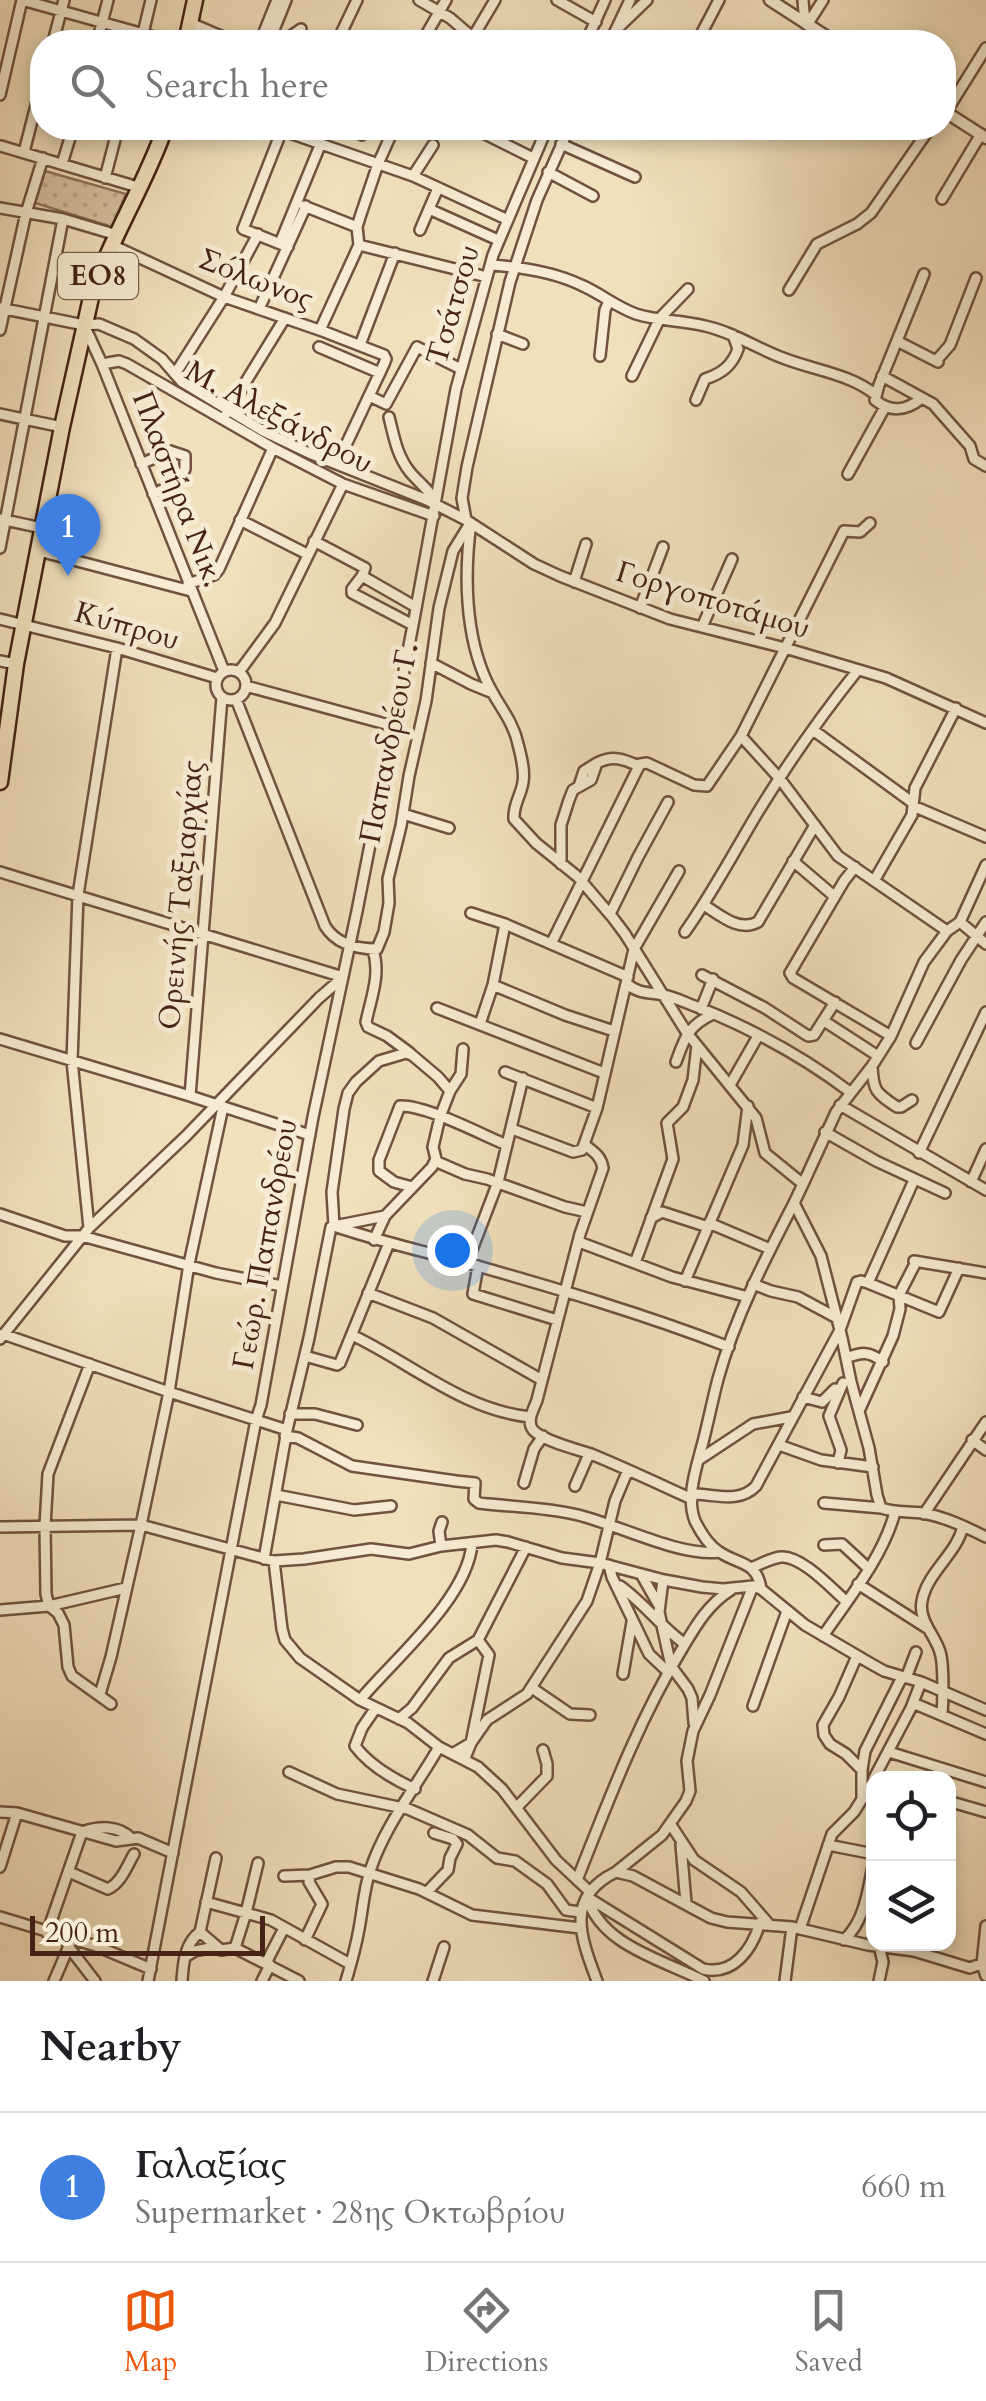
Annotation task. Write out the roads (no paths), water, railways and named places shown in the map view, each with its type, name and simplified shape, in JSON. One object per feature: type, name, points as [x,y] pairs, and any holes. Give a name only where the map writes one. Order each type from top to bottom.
[{"type":"main road","points":[[189,30],[195,0]]},
{"type":"main road","name":"ΕΟ8","points":[[0,782],[16,664],[84,324],[92,292],[160,140]]},
{"type":"street","points":[[0,95],[22,0],[62,6],[121,30]]},
{"type":"street","points":[[101,30],[108,0]]},
{"type":"street","points":[[144,30],[151,0]]},
{"type":"street","points":[[265,30],[277,0]]},
{"type":"street","points":[[274,30],[286,0]]},
{"type":"street","points":[[343,30],[357,0]]},
{"type":"street","points":[[419,0],[463,30]]},
{"type":"street","points":[[429,30],[446,0]]},
{"type":"street","points":[[481,30],[496,0]]},
{"type":"street","points":[[557,0],[596,22]]},
{"type":"street","points":[[592,30],[605,0]]},
{"type":"street","points":[[615,30],[630,0]]},
{"type":"street","points":[[616,30],[647,0]]},
{"type":"street","points":[[703,30],[719,0]]},
{"type":"street","points":[[770,0],[816,30]]},
{"type":"street","points":[[803,0],[810,26]]},
{"type":"street","points":[[809,30],[823,0]]},
{"type":"street","points":[[190,23],[207,30]]},
{"type":"street","points":[[956,95],[986,48]]},
{"type":"street","points":[[942,198],[984,136],[956,119]]},
{"type":"street","points":[[24,152],[30,129]]},
{"type":"street","points":[[0,138],[0,147],[141,188]]},
{"type":"street","points":[[62,164],[69,140]]},
{"type":"street","points":[[105,178],[115,140]]},
{"type":"street","points":[[275,140],[242,228],[284,245]]},
{"type":"street","points":[[317,140],[413,176],[506,218]]},
{"type":"street","points":[[337,464],[380,373],[317,350],[359,244],[357,227],[389,140]]},
{"type":"street","points":[[497,140],[532,158]]},
{"type":"street","name":"Τσάτσου","points":[[435,510],[461,369],[486,277],[506,218],[540,140]]},
{"type":"street","points":[[563,140],[510,282],[464,480],[468,607],[478,654],[493,693],[511,722],[522,758],[523,780],[514,819],[527,835],[583,882],[610,914],[687,1033],[748,1106],[759,1126],[765,1153]]},
{"type":"street","points":[[789,290],[817,244],[871,213],[922,140]]},
{"type":"street","points":[[259,309],[301,205],[321,142]]},
{"type":"street","points":[[561,144],[635,177]]},
{"type":"street","points":[[413,176],[433,145]]},
{"type":"street","points":[[0,330],[26,212],[43,158]]},
{"type":"street","points":[[548,172],[593,196]]},
{"type":"street","points":[[420,230],[438,188]]},
{"type":"street","points":[[301,205],[357,227]]},
{"type":"street","name":"Σόλωνος","points":[[0,208],[62,219],[114,240],[224,297],[384,355],[380,373]]},
{"type":"street","points":[[429,209],[498,240]]},
{"type":"street","points":[[0,548],[62,219]]},
{"type":"street","points":[[174,374],[224,297],[258,234]]},
{"type":"street","points":[[359,244],[486,277]]},
{"type":"street","points":[[360,345],[396,253]]},
{"type":"street","points":[[491,265],[570,280],[635,314],[709,326],[876,395]]},
{"type":"street","points":[[922,398],[902,409],[885,408],[875,400],[924,274]]},
{"type":"street","points":[[897,341],[938,362],[950,344],[976,278]]},
{"type":"street","points":[[632,376],[660,318],[688,289]]},
{"type":"street","points":[[600,356],[609,302]]},
{"type":"street","name":"Μ. Αλεξάνδρου","points":[[2,309],[99,324],[134,339],[162,360],[182,382],[273,448],[343,484],[435,510]]},
{"type":"street","points":[[226,414],[285,318]]},
{"type":"street","name":"Πλαστήρα Νικ.","points":[[84,324],[142,464],[220,674]]},
{"type":"street","points":[[497,334],[523,344]]},
{"type":"street","points":[[696,400],[705,379],[719,375],[735,357],[738,349],[733,335]]},
{"type":"street","points":[[369,396],[386,404],[417,347],[461,369]]},
{"type":"street","name":"Μ. Αλεξάνδρου","points":[[102,364],[127,364],[284,442],[435,510]]},
{"type":"street","points":[[882,376],[929,400],[970,446],[974,458],[986,466]]},
{"type":"street","points":[[848,474],[885,408]]},
{"type":"street","points":[[0,414],[62,426]]},
{"type":"street","points":[[390,417],[402,461],[431,494],[435,510]]},
{"type":"street","points":[[40,551],[190,588],[214,574],[273,448]]},
{"type":"street","points":[[142,464],[170,451],[185,456],[185,468],[178,483],[153,494]]},
{"type":"street","points":[[239,672],[275,623],[343,484]]},
{"type":"street","name":"Γοργοποτάμου","points":[[435,510],[468,521],[534,564],[670,620],[786,648],[886,678],[986,723]]},
{"type":"street","name":"Γεώρ. Παπανδρέου","points":[[148,1981],[435,510]]},
{"type":"street","points":[[3,520],[42,528]]},
{"type":"street","points":[[240,520],[307,554]]},
{"type":"street","name":"Παπανδρέου Γ.","points":[[412,1055],[366,1022],[376,975],[373,950],[380,946],[384,932],[388,879],[404,814],[439,608],[449,564],[468,521]]},
{"type":"street","points":[[551,944],[639,766],[644,762],[707,786],[740,736],[844,530],[860,532],[870,523]]},
{"type":"street","points":[[314,541],[363,565],[366,570],[352,594],[414,625]]},
{"type":"street","points":[[574,582],[586,544]]},
{"type":"street","points":[[640,608],[662,547]]},
{"type":"street","points":[[702,627],[732,559]]},
{"type":"street","points":[[362,576],[416,607]]},
{"type":"street","name":"Κύπρου","points":[[0,619],[220,674]]},
{"type":"street","points":[[86,1232],[72,1061],[78,895],[117,648]]},
{"type":"street","points":[[0,661],[16,664]]},
{"type":"street","points":[[431,663],[493,693]]},
{"type":"street","points":[[685,932],[780,779],[857,671]]},
{"type":"street","points":[[239,672],[246,686],[244,693],[229,700],[222,697],[216,689],[220,674],[239,672]]},
{"type":"street","points":[[246,686],[393,726]]},
{"type":"street","name":"Ορεινής Ταξιαρχίας","points":[[190,1096],[222,697]]},
{"type":"street","points":[[236,698],[325,926],[336,940],[373,950]]},
{"type":"street","points":[[874,880],[910,819],[915,788],[956,708]]},
{"type":"street","points":[[813,730],[913,805],[986,838]]},
{"type":"street","points":[[740,736],[780,779],[838,856],[947,931]]},
{"type":"street","points":[[561,864],[561,825],[571,795],[590,780],[597,763],[614,757],[639,766]]},
{"type":"street","points":[[610,914],[668,802]]},
{"type":"street","points":[[404,814],[449,828]]},
{"type":"street","points":[[704,906],[741,926],[758,922],[815,825]]},
{"type":"street","points":[[793,861],[834,896]]},
{"type":"street","points":[[693,1731],[760,1579],[752,1568],[720,1552],[696,1521],[692,1497],[718,1378],[753,1284],[804,1184],[825,1132],[891,1036],[924,962],[947,931],[960,922],[986,865]]},
{"type":"street","points":[[854,867],[790,973],[891,1036]]},
{"type":"street","points":[[512,1129],[573,1152],[585,1146],[634,949],[679,871]]},
{"type":"street","points":[[0,872],[343,977]]},
{"type":"street","points":[[471,913],[551,944],[628,981],[636,992],[662,994],[713,1014],[853,1088],[874,1088]]},
{"type":"street","points":[[960,922],[982,940]]},
{"type":"street","points":[[916,1043],[941,994],[982,940],[986,922]]},
{"type":"street","points":[[480,1024],[493,985],[505,924]]},
{"type":"street","points":[[702,974],[808,1036],[814,1035],[835,1002]]},
{"type":"street","points":[[343,977],[219,1106],[86,1232],[1,1335],[256,1420],[352,1466],[472,1481],[476,1489],[474,1498],[479,1503],[572,1513],[679,1548],[720,1552]]},
{"type":"street","points":[[701,1009],[713,979]]},
{"type":"street","points":[[493,985],[614,1031]]},
{"type":"street","points":[[437,1008],[604,1073]]},
{"type":"street","points":[[919,1152],[986,1012]]},
{"type":"street","points":[[693,1073],[678,1057],[687,1033],[713,1014]]},
{"type":"street","points":[[824,1021],[875,1061]]},
{"type":"street","points":[[730,1084],[758,1036]]},
{"type":"street","points":[[0,1040],[310,1136]]},
{"type":"street","points":[[634,1263],[673,1159],[668,1123],[683,1107],[693,1080],[696,1045]]},
{"type":"street","points":[[374,1240],[385,1216],[435,1162],[440,1117],[461,1074],[463,1049]]},
{"type":"street","points":[[334,1226],[332,1192],[348,1093],[369,1068],[398,1054],[412,1055],[450,1092]]},
{"type":"street","points":[[875,1061],[874,1088],[879,1094],[900,1107],[912,1100]]},
{"type":"street","points":[[505,1072],[597,1108]]},
{"type":"street","points":[[523,1078],[498,1182],[472,1265],[473,1294],[558,1320]]},
{"type":"street","points":[[412,1187],[379,1172],[398,1110],[404,1105],[507,1144]]},
{"type":"street","points":[[840,1105],[986,1190]]},
{"type":"street","points":[[100,1694],[142,1525],[169,1392],[219,1106]]},
{"type":"street","points":[[685,1281],[744,1145],[748,1106]]},
{"type":"street","points":[[825,1132],[914,1180],[945,1192]]},
{"type":"street","points":[[744,1145],[759,1149],[804,1184]]},
{"type":"street","points":[[585,1146],[596,1153],[603,1168],[586,1212],[538,1400],[530,1417],[533,1430],[692,1497],[736,1497],[756,1486],[855,1286],[861,1281],[868,1283],[939,1312],[958,1268]]},
{"type":"street","points":[[971,1182],[986,1149]]},
{"type":"street","points":[[435,1162],[586,1212]]},
{"type":"street","points":[[868,1283],[914,1180]]},
{"type":"street","points":[[794,1203],[818,1247],[839,1325],[847,1382],[860,1411],[881,1508]]},
{"type":"street","points":[[651,1218],[662,1212],[770,1249]]},
{"type":"street","points":[[0,1214],[65,1236],[86,1232],[216,1273],[282,1286]]},
{"type":"street","points":[[385,1216],[330,1227],[328,1232],[286,1433],[269,1560],[286,1640],[313,1669],[490,1776],[588,1894],[596,1917],[639,1953],[704,1981]]},
{"type":"street","points":[[334,1226],[565,1292],[730,1347]]},
{"type":"street","points":[[579,1242],[685,1281],[748,1298]]},
{"type":"street","points":[[305,1356],[337,1365],[343,1359],[389,1243]]},
{"type":"street","points":[[860,1411],[898,1322],[899,1296],[915,1262],[986,1273]]},
{"type":"street","points":[[753,1284],[826,1310],[839,1325]]},
{"type":"street","points":[[368,1294],[433,1318],[542,1380]]},
{"type":"street","points":[[352,1335],[478,1406],[530,1417]]},
{"type":"street","points":[[846,1358],[870,1352],[883,1362]]},
{"type":"street","points":[[90,1364],[48,1474],[44,1526],[46,1594],[49,1606],[64,1626],[72,1676],[112,1704]]},
{"type":"street","points":[[803,1396],[822,1402],[847,1382]]},
{"type":"street","points":[[838,1463],[841,1450],[828,1416],[847,1382]]},
{"type":"street","points":[[290,1414],[315,1414],[357,1425]]},
{"type":"street","points":[[698,1460],[753,1424],[791,1418]]},
{"type":"street","points":[[924,1514],[986,1422]]},
{"type":"street","points":[[524,1483],[534,1449],[543,1436]]},
{"type":"street","points":[[972,1440],[986,1450]]},
{"type":"street","points":[[779,1445],[821,1460],[873,1466]]},
{"type":"street","points":[[575,1486],[589,1454]]},
{"type":"street","points":[[454,1753],[470,1743],[487,1720],[521,1700],[532,1688],[587,1601],[605,1564],[615,1501],[628,1470]]},
{"type":"street","points":[[276,1495],[354,1510],[390,1506]]},
{"type":"street","points":[[824,1503],[924,1514],[986,1537]]},
{"type":"street","points":[[823,1636],[868,1568],[894,1512]]},
{"type":"street","points":[[441,1546],[442,1522]]},
{"type":"street","points":[[0,1527],[142,1525],[269,1560],[304,1560],[371,1548],[409,1554],[496,1540],[663,1580],[702,1587],[758,1588],[823,1636],[884,1671],[986,1710]]},
{"type":"street","points":[[942,1714],[941,1654],[927,1628],[921,1605],[939,1568],[958,1543],[963,1526]]},
{"type":"street","points":[[360,1700],[444,1604],[463,1574],[472,1544]]},
{"type":"street","points":[[824,1545],[842,1544],[868,1568]]},
{"type":"street","points":[[399,1719],[412,1708],[449,1658],[478,1640],[526,1547]]},
{"type":"street","points":[[752,1568],[770,1559],[790,1557],[846,1601]]},
{"type":"street","points":[[597,1981],[580,1928],[580,1912],[588,1894],[600,1881],[651,1845],[671,1825],[686,1801],[690,1791],[688,1760],[694,1718],[688,1688],[649,1654],[605,1564]]},
{"type":"street","points":[[640,1574],[659,1607]]},
{"type":"street","points":[[663,1580],[659,1607],[669,1669]]},
{"type":"street","points":[[615,1582],[685,1644]]},
{"type":"street","points":[[858,1584],[927,1628]]},
{"type":"street","points":[[0,1610],[49,1606],[126,1588]]},
{"type":"street","points":[[577,1880],[625,1762],[669,1669],[711,1606],[734,1588]]},
{"type":"street","points":[[752,1706],[787,1611]]},
{"type":"street","points":[[624,1674],[632,1618]]},
{"type":"street","points":[[465,1758],[489,1655],[478,1640]]},
{"type":"street","points":[[862,1801],[863,1758],[916,1652]]},
{"type":"street","points":[[857,1656],[823,1729],[830,1744],[862,1770]]},
{"type":"street","points":[[878,1771],[921,1682]]},
{"type":"street","points":[[532,1688],[570,1714],[590,1715]]},
{"type":"street","points":[[913,1703],[986,1734]]},
{"type":"street","points":[[374,1709],[356,1746],[383,1771],[415,1789]]},
{"type":"street","points":[[346,1981],[370,1872],[390,1824],[440,1747]]},
{"type":"street","points":[[517,1808],[547,1776],[543,1750]]},
{"type":"street","points":[[888,1752],[986,1782]]},
{"type":"street","points":[[290,1772],[338,1794],[415,1811],[468,1834],[498,1858],[515,1862],[547,1884],[566,1910],[580,1912]]},
{"type":"street","points":[[784,1981],[796,1928],[832,1834],[866,1794]]},
{"type":"street","points":[[956,1803],[986,1812]]},
{"type":"street","points":[[0,1812],[116,1842],[142,1840],[173,1853]]},
{"type":"street","points":[[0,1866],[17,1814]]},
{"type":"street","points":[[671,1825],[694,1860],[741,1892],[764,1923]]},
{"type":"street","points":[[48,1933],[82,1832]]},
{"type":"street","points":[[427,1892],[448,1870],[457,1844],[434,1834]]},
{"type":"street","points":[[681,1842],[686,1903]]},
{"type":"street","points":[[828,1845],[866,1855]]},
{"type":"street","points":[[69,1872],[108,1889],[120,1880],[134,1854]]},
{"type":"street","points":[[182,1981],[184,1958],[190,1942],[200,1932],[216,1858]]},
{"type":"street","points":[[844,1940],[861,1917],[873,1861]]},
{"type":"street","points":[[235,1948],[258,1862]]},
{"type":"street","points":[[284,1876],[310,1876],[336,1867],[370,1872],[427,1892],[472,1916],[580,1928]]},
{"type":"street","points":[[616,1872],[633,1876],[720,1920],[796,1928],[866,1944]]},
{"type":"street","points":[[306,1940],[322,1904],[309,1882],[310,1876]]},
{"type":"street","points":[[588,1894],[712,1971],[732,1966],[741,1959],[764,1923]]},
{"type":"street","points":[[206,1902],[272,1920],[350,1964]]},
{"type":"street","points":[[0,1917],[151,1968]]},
{"type":"street","points":[[986,1926],[986,1976]]},
{"type":"street","points":[[262,1981],[284,1928]]},
{"type":"street","points":[[200,1932],[215,1946],[226,1951],[235,1948],[299,1981]]},
{"type":"street","points":[[54,1981],[70,1942]]},
{"type":"street","points":[[70,1942],[95,1981]]},
{"type":"street","points":[[184,1958],[194,1950],[215,1946]]},
{"type":"street","points":[[433,1981],[444,1947]]},
{"type":"street","points":[[877,1951],[883,1962],[879,1981]]},
{"type":"street","points":[[882,1970],[890,1956],[899,1951]]},
{"type":"street","points":[[914,1951],[962,1966],[977,1967],[984,1963]]},
{"type":"place","name":"Γαλαξίας","points":[[68,576]]}]
